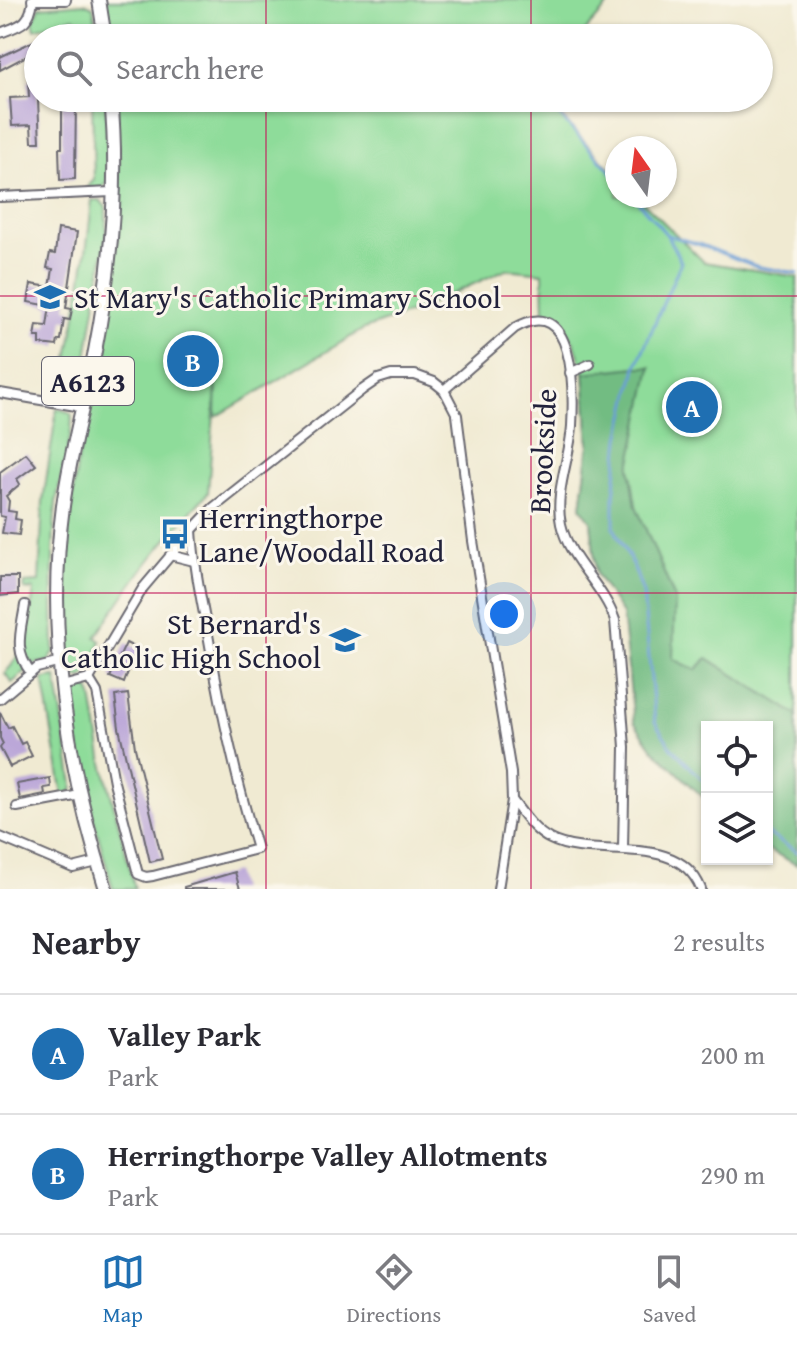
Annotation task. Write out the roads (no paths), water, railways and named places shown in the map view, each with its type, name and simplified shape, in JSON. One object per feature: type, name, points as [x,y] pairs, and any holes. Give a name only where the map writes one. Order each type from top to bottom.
[{"type":"main road","points":[[99,0],[103,24]]},
{"type":"main road","name":"A6123","points":[[106,889],[80,795],[62,686],[58,583],[61,530],[106,286],[112,192],[111,112]]},
{"type":"street","points":[[0,33],[26,21],[30,16],[32,0],[66,0]]},
{"type":"street","points":[[0,197],[112,192]]},
{"type":"street","name":"Brookside","points":[[444,390],[515,328],[537,320],[556,326],[562,333],[570,373],[572,428],[560,522],[569,544],[606,600],[615,620],[625,747],[623,849]]},
{"type":"street","points":[[570,373],[590,364]]},
{"type":"street","points":[[62,686],[89,679],[127,611],[170,555],[213,508],[258,471],[378,379],[403,374],[434,382],[444,390],[457,415],[473,541],[511,773],[512,800],[498,889]]},
{"type":"street","points":[[0,393],[82,407]]},
{"type":"street","points":[[89,679],[97,692],[114,782],[138,874],[153,876],[257,849],[230,752],[194,561],[192,530]]},
{"type":"street","points":[[170,555],[194,561]]},
{"type":"street","points":[[25,605],[19,649],[23,663],[31,673]]},
{"type":"street","points":[[0,699],[41,666],[61,662]]},
{"type":"street","points":[[17,807],[80,795]]},
{"type":"street","points":[[512,800],[540,833],[553,840],[592,849],[646,851],[667,857],[693,875],[701,889]]},
{"type":"street","points":[[0,837],[73,868],[97,862]]},
{"type":"waterway","points":[[556,112],[605,165]]},
{"type":"waterway","points":[[643,208],[667,235],[681,262],[636,367],[620,438],[614,528],[643,593],[655,722],[672,748],[701,778]]},
{"type":"waterway","points":[[667,235],[758,267],[797,273]]},
{"type":"waterway","points":[[773,837],[797,852]]},
{"type":"place","name":"St Mary's Catholic Primary School","points":[[50,297]]},
{"type":"place","name":"Herringthorpe Valley Allotments","points":[[193,361]]},
{"type":"place","name":"Valley Park","points":[[692,407]]},
{"type":"place","name":"Herringthorpe Lane/Woodall Road","points":[[175,534]]},
{"type":"place","name":"St Bernard's Catholic High School","points":[[345,640]]}]
